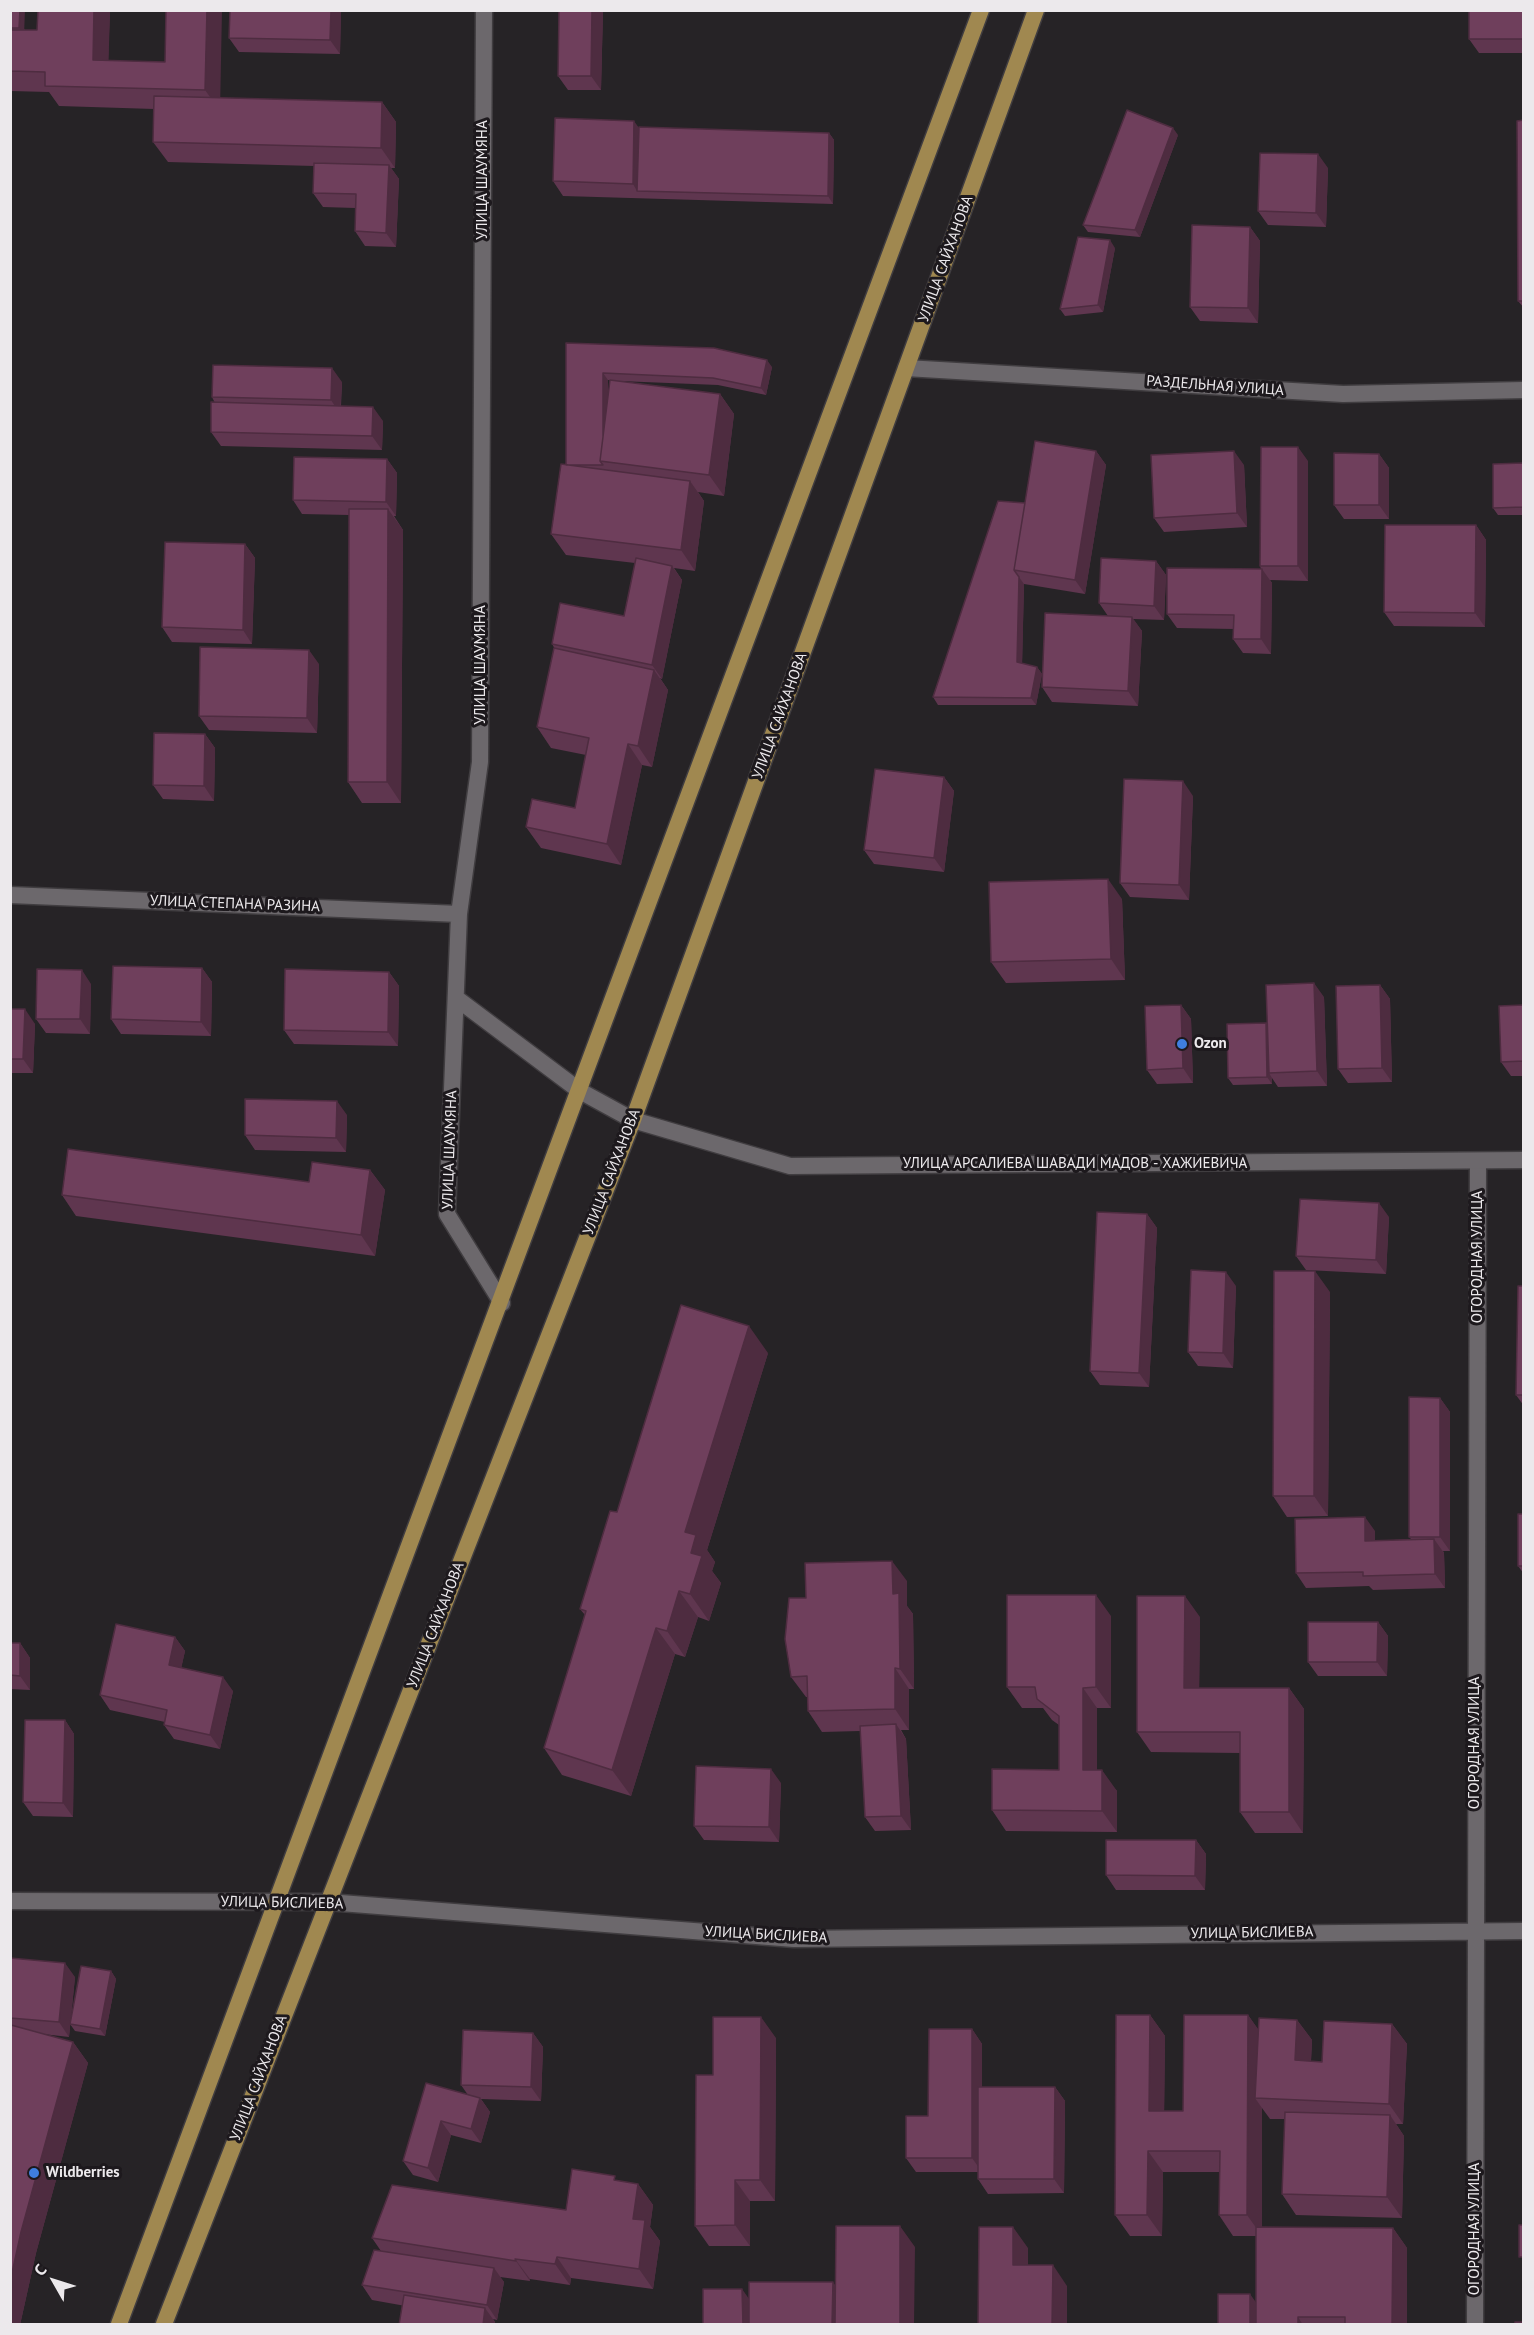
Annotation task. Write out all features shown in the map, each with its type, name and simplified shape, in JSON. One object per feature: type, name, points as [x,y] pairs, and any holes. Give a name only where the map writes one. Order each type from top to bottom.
[{"type":"main road","points":[[119,2325],[275,1902],[502,1303],[981,10]]},
{"type":"main road","name":"УЛИЦА САЙХАНОВА","points":[[164,2325],[633,1120],[1036,10]]},
{"type":"street","name":"УЛИЦА ШАУМЯНА","points":[[484,10],[480,762],[459,914],[447,1214],[502,1303]]},
{"type":"street","name":"РАЗДЕЛЬНАЯ УЛИЦА","points":[[906,368],[1343,394],[1524,390]]},
{"type":"street","name":"УЛИЦА СТЕПАНА РАЗИНА","points":[[10,895],[459,914]]},
{"type":"street","name":"УЛИЦА АРСАЛИЕВА ШАВАДИ МАДОВ - ХАЖИЕВИЧА","points":[[456,998],[580,1091],[633,1120],[790,1167],[1524,1160]]},
{"type":"street","name":"ОГОРОДНАЯ УЛИЦА","points":[[1475,2325],[1474,1931],[1478,1161]]},
{"type":"street","name":"УЛИЦА БИСЛИЕВА","points":[[10,1901],[327,1902],[794,1939],[1524,1931]]},
{"type":"building","points":[[10,10],[20,10],[19,28],[10,28]]},
{"type":"building","points":[[38,10],[94,10],[93,60],[165,62],[166,10],[207,10],[205,90],[45,86],[45,72],[10,71],[10,30],[37,30]]},
{"type":"building","points":[[230,10],[331,10],[330,40],[229,38]]},
{"type":"building","points":[[559,10],[592,10],[591,76],[558,76]]},
{"type":"building","points":[[1469,10],[1524,10],[1524,39],[1469,39]]},
{"type":"building","points":[[154,96],[382,102],[381,148],[153,142]]},
{"type":"building","points":[[1127,110],[1173,128],[1135,230],[1083,225]]},
{"type":"building","points":[[555,118],[634,121],[633,184],[553,181]]},
{"type":"building","points":[[1524,120],[1524,301],[1518,301],[1517,121]]},
{"type":"building","points":[[639,127],[829,133],[828,196],[637,191]]},
{"type":"building","points":[[1260,153],[1318,154],[1316,213],[1258,211]]},
{"type":"building","points":[[314,163],[389,165],[386,233],[355,231],[356,194],[313,193]]},
{"type":"building","points":[[1192,225],[1250,227],[1248,308],[1190,307]]},
{"type":"building","points":[[1078,237],[1110,240],[1098,305],[1060,309]]},
{"type":"building","points":[[566,343],[714,348],[767,360],[761,388],[713,378],[603,373],[603,437],[600,461],[603,465],[566,465]]},
{"type":"building","points":[[213,365],[332,368],[331,400],[212,397]]},
{"type":"building","points":[[610,380],[720,394],[709,475],[600,461]]},
{"type":"building","points":[[211,402],[373,407],[372,436],[211,432]]},
{"type":"building","points":[[1035,441],[1096,451],[1075,580],[1014,570]]},
{"type":"building","points":[[1261,447],[1298,447],[1298,566],[1260,566]]},
{"type":"building","points":[[1234,451],[1237,513],[1154,518],[1151,455]]},
{"type":"building","points":[[1334,453],[1379,454],[1379,505],[1334,505]]},
{"type":"building","points":[[294,457],[387,459],[386,502],[293,500]]},
{"type":"building","points":[[1524,463],[1524,507],[1493,508],[1493,464]]},
{"type":"building","points":[[561,464],[690,481],[681,550],[551,534]]},
{"type":"building","points":[[998,501],[1025,503],[1014,570],[1019,577],[1017,662],[1037,667],[1031,698],[933,697]]},
{"type":"building","points":[[349,509],[388,509],[387,782],[348,782]]},
{"type":"building","points":[[1385,525],[1476,525],[1475,613],[1384,612]]},
{"type":"building","points":[[165,542],[245,544],[243,630],[162,627]]},
{"type":"building","points":[[636,558],[672,566],[652,665],[552,644],[560,603],[624,616]]},
{"type":"building","points":[[1101,558],[1156,561],[1154,606],[1099,603]]},
{"type":"building","points":[[1167,568],[1262,569],[1261,639],[1233,639],[1234,615],[1167,614]]},
{"type":"building","points":[[1045,613],[1132,617],[1128,691],[1042,687]]},
{"type":"building","points":[[200,647],[309,650],[307,718],[199,716]]},
{"type":"building","points":[[554,648],[654,670],[638,746],[628,744],[607,844],[526,827],[532,799],[575,808],[589,738],[537,727]]},
{"type":"building","points":[[154,733],[205,734],[204,786],[153,785]]},
{"type":"building","points":[[875,769],[944,777],[934,858],[864,850]]},
{"type":"building","points":[[1124,779],[1183,781],[1179,885],[1120,883]]},
{"type":"building","points":[[1108,879],[1111,959],[991,962],[989,882]]},
{"type":"building","points":[[113,966],[202,968],[201,1022],[111,1019]]},
{"type":"building","points":[[37,969],[82,970],[80,1019],[36,1019]]},
{"type":"building","points":[[285,969],[389,972],[388,1032],[284,1030]]},
{"type":"building","points":[[1314,983],[1317,1071],[1269,1073],[1266,985]]},
{"type":"building","points":[[1380,985],[1382,1068],[1338,1069],[1336,986]]},
{"type":"building","points":[[1181,1005],[1183,1068],[1147,1070],[1145,1006]]},
{"type":"building","points":[[1524,1005],[1524,1061],[1501,1062],[1499,1006]]},
{"type":"building","points":[[10,1009],[25,1009],[23,1059],[10,1059]]},
{"type":"building","points":[[1266,1023],[1267,1077],[1228,1078],[1227,1024]]},
{"type":"building","points":[[245,1099],[337,1101],[336,1138],[245,1135]]},
{"type":"building","points":[[68,1149],[309,1182],[312,1162],[370,1170],[361,1235],[62,1195]]},
{"type":"building","points":[[1300,1199],[1379,1203],[1376,1260],[1296,1256]]},
{"type":"building","points":[[1097,1212],[1147,1214],[1139,1373],[1090,1371]]},
{"type":"building","points":[[1191,1270],[1226,1272],[1223,1353],[1188,1352]]},
{"type":"building","points":[[1274,1271],[1315,1271],[1314,1496],[1273,1496]]},
{"type":"building","points":[[1518,1286],[1524,1286],[1524,1395],[1516,1395]]},
{"type":"building","points":[[681,1305],[749,1326],[685,1532],[696,1535],[691,1553],[702,1556],[690,1594],[679,1591],[667,1631],[656,1628],[612,1770],[544,1748],[586,1611],[580,1609],[610,1511],[617,1512]]},
{"type":"building","points":[[1409,1397],[1440,1398],[1440,1537],[1409,1537]]},
{"type":"building","points":[[1518,1514],[1524,1514],[1524,1566],[1518,1566]]},
{"type":"building","points":[[1365,1517],[1365,1541],[1434,1539],[1435,1574],[1363,1576],[1363,1572],[1296,1573],[1295,1519]]},
{"type":"building","points":[[892,1561],[893,1594],[899,1593],[900,1669],[895,1668],[895,1709],[808,1711],[807,1676],[791,1677],[785,1639],[789,1598],[806,1598],[805,1563]]},
{"type":"building","points":[[1007,1595],[1096,1595],[1096,1687],[1083,1688],[1083,1770],[1102,1770],[1102,1811],[992,1810],[992,1769],[1059,1770],[1059,1716],[1037,1699],[1035,1687],[1007,1687]]},
{"type":"building","points":[[1137,1596],[1185,1596],[1184,1688],[1289,1688],[1289,1812],[1240,1812],[1240,1732],[1137,1732]]},
{"type":"building","points":[[1308,1622],[1378,1622],[1377,1662],[1308,1662]]},
{"type":"building","points":[[116,1624],[175,1637],[169,1665],[223,1677],[210,1735],[164,1725],[167,1710],[100,1695]]},
{"type":"building","points":[[10,1643],[20,1643],[20,1676],[10,1675]]},
{"type":"building","points":[[25,1720],[65,1720],[63,1803],[23,1802]]},
{"type":"building","points":[[896,1724],[901,1816],[865,1817],[860,1726]]},
{"type":"building","points":[[696,1766],[771,1769],[769,1827],[694,1826]]},
{"type":"building","points":[[1106,1840],[1196,1840],[1195,1876],[1106,1875]]},
{"type":"building","points":[[10,1958],[65,1963],[59,2022],[10,2018]]},
{"type":"building","points":[[81,1966],[111,1971],[100,2029],[70,2024]]},
{"type":"building","points":[[1116,2015],[1150,2015],[1149,2111],[1183,2111],[1184,2015],[1248,2015],[1247,2215],[1219,2215],[1220,2151],[1148,2151],[1147,2215],[1115,2215]]},
{"type":"building","points":[[713,2017],[761,2017],[760,2180],[735,2180],[735,2225],[695,2226],[696,2075],[713,2075]]},
{"type":"building","points":[[1259,2018],[1297,2020],[1295,2060],[1322,2062],[1324,2021],[1392,2024],[1389,2104],[1255,2098]]},
{"type":"building","name":"Wildberries","points":[[11,2025],[73,2042],[21,2232],[10,2282]]},
{"type":"building","points":[[929,2029],[972,2029],[972,2158],[906,2158],[906,2116],[928,2116]]},
{"type":"building","points":[[463,2030],[533,2033],[531,2087],[461,2085]]},
{"type":"building","points":[[426,2083],[480,2098],[471,2129],[441,2121],[428,2168],[403,2161]]},
{"type":"building","points":[[978,2087],[1055,2087],[1054,2179],[978,2179]]},
{"type":"building","points":[[1285,2112],[1390,2115],[1387,2197],[1282,2194]]},
{"type":"building","points":[[572,2169],[615,2176],[614,2180],[638,2184],[633,2219],[645,2220],[639,2269],[557,2257],[555,2264],[515,2259],[516,2261],[372,2238],[392,2185],[566,2210]]},
{"type":"building","points":[[1519,2225],[1524,2225],[1524,2257],[1519,2257]]},
{"type":"building","points":[[836,2226],[900,2226],[900,2325],[835,2325]]},
{"type":"building","points":[[979,2227],[1013,2227],[1013,2265],[1053,2265],[1052,2324],[1108,2325],[978,2325]]},
{"type":"building","points":[[1256,2227],[1393,2228],[1392,2325],[1345,2325],[1345,2317],[1298,2317],[1298,2325],[1256,2325]]},
{"type":"building","points":[[374,2250],[494,2268],[487,2305],[362,2285]]},
{"type":"building","points":[[749,2282],[833,2282],[832,2325],[749,2325]]},
{"type":"building","points":[[703,2289],[742,2289],[743,2325],[703,2325]]},
{"type":"building","points":[[1218,2294],[1250,2294],[1250,2325],[1218,2325]]},
{"type":"building","points":[[404,2295],[485,2308],[483,2325],[399,2325]]},
{"type":"building","points":[[1515,2322],[1524,2322],[1524,2325],[1515,2325]]},
{"type":"place","name":"Ozon","points":[[1182,1044]]},
{"type":"place","name":"Wildberries","points":[[34,2173]]}]
